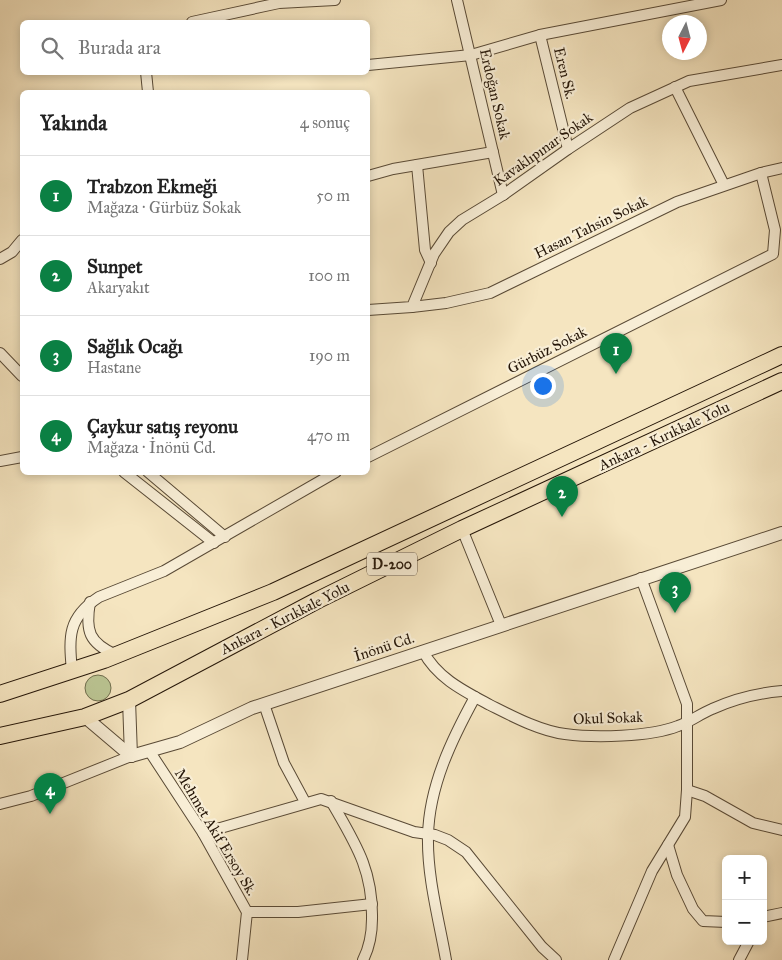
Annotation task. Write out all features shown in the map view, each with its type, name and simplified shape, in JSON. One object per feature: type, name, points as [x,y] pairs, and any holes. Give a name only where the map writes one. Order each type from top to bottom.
[{"type":"highway","name":"Ankara - Kırıkkale Yolu","points":[[0,694],[72,672],[273,592],[782,355]]},
{"type":"highway","name":"Ankara - Kırıkkale Yolu","points":[[0,736],[85,718],[129,700],[318,600],[462,529],[782,381]]},
{"type":"street","points":[[201,20],[279,3],[335,0]]},
{"type":"street","name":"Erdoğan Sokak","points":[[457,0],[472,55],[503,196]]},
{"type":"street","points":[[370,65],[472,55],[540,35],[692,3],[721,0]]},
{"type":"street","name":"Eren Sk.","points":[[540,35],[568,149]]},
{"type":"street","name":"Kavaklıpınar Sokak","points":[[412,307],[431,263],[449,232],[455,226],[503,196],[568,149],[630,108],[689,81],[782,65]]},
{"type":"street","points":[[146,75],[148,90]]},
{"type":"street","points":[[675,87],[724,185]]},
{"type":"street","points":[[370,176],[418,164],[493,152]]},
{"type":"street","points":[[418,164],[425,250],[431,263]]},
{"type":"street","name":"Hasan Tahsin Sokak","points":[[412,307],[446,303],[490,293],[677,202],[761,172],[782,168]]},
{"type":"street","name":"Gürbüz Sokak","points":[[370,455],[773,254],[776,230],[761,172]]},
{"type":"street","points":[[0,259],[12,252],[20,242]]},
{"type":"street","points":[[370,310],[412,307]]},
{"type":"street","points":[[2,357],[20,374]]},
{"type":"street","points":[[0,461],[20,457]]},
{"type":"street","points":[[128,475],[214,543]]},
{"type":"street","points":[[152,475],[225,536]]},
{"type":"street","points":[[72,672],[71,632],[80,612],[90,602],[99,596],[164,571],[331,475]]},
{"type":"street","points":[[462,529],[501,625]]},
{"type":"street","name":"İnönü Cd.","points":[[0,804],[31,796],[131,756],[180,742],[264,704],[782,533]]},
{"type":"street","points":[[614,960],[652,871],[685,816],[688,790],[687,704],[642,578]]},
{"type":"street","points":[[90,602],[87,619],[91,636],[100,647],[116,655]]},
{"type":"street","name":"Okul Sokak","points":[[423,651],[429,662],[442,676],[475,696],[529,723],[563,734],[627,736],[676,727],[722,705],[758,693],[782,691]]},
{"type":"street","points":[[446,960],[430,870],[428,835],[437,781],[458,728],[475,696]]},
{"type":"street","points":[[129,700],[131,756]]},
{"type":"street","points":[[264,704],[284,763],[306,802]]},
{"type":"street","points":[[85,718],[131,756]]},
{"type":"street","name":"Mehmet Akif Ersoy Sk.","points":[[150,752],[203,833],[247,912],[242,960]]},
{"type":"street","points":[[688,790],[705,796],[753,823],[782,830]]},
{"type":"street","points":[[203,833],[321,799],[448,840],[466,852],[542,947],[556,960]]},
{"type":"street","points":[[331,801],[354,841],[366,867],[372,894],[372,928],[363,960]]},
{"type":"street","points":[[668,845],[677,875],[693,909],[703,922],[722,922]]},
{"type":"street","points":[[247,912],[298,912],[372,904]]},
{"type":"street","points":[[767,918],[782,913]]},
{"type":"street","points":[[740,960],[747,945]]},
{"type":"green space","points":[[98,675],[107,679],[111,688],[107,697],[98,701],[89,697],[85,688],[89,679]]},
{"type":"place","name":"Trabzon Ekmeği","points":[[616,374]]},
{"type":"place","name":"Sunpet","points":[[562,517]]},
{"type":"place","name":"Sağlık Ocağı","points":[[675,613]]},
{"type":"place","name":"Çaykur satış reyonu","points":[[50,814]]}]
